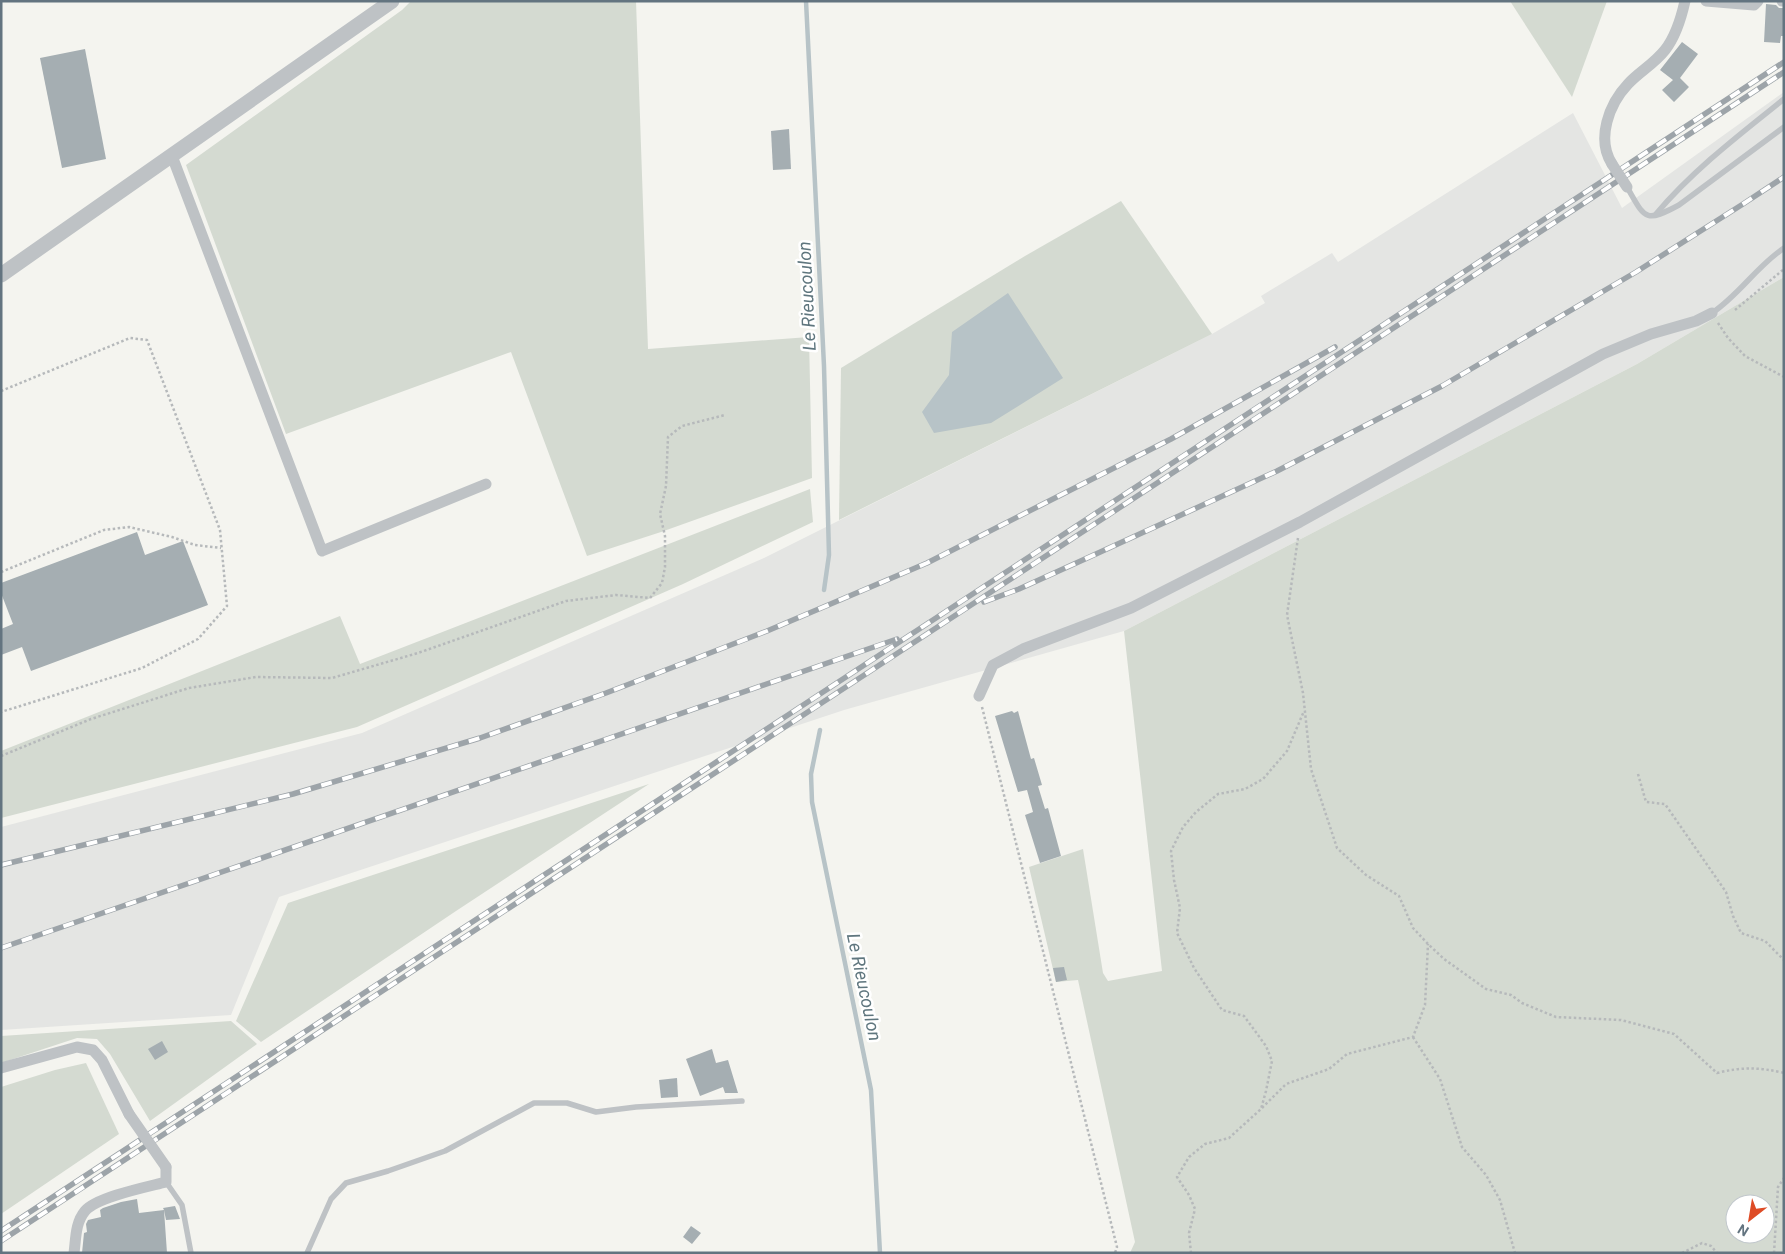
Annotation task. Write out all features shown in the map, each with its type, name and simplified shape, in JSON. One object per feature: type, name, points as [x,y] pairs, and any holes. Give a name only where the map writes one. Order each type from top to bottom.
[{"type":"street","points":[[1,275],[392,1]]},
{"type":"street","points":[[1627,186],[1608,157],[1604,137],[1611,111],[1615,100],[1628,83],[1656,60],[1668,45],[1677,30],[1685,1]]},
{"type":"street","points":[[1706,1],[1754,5],[1758,1]]},
{"type":"street","points":[[172,156],[322,551],[486,484]]},
{"type":"street","points":[[979,696],[993,665],[1000,661],[1023,649],[1130,608],[1300,522],[1603,354],[1651,334],[1696,321],[1712,313]]},
{"type":"street","points":[[1,1068],[77,1047],[93,1050],[102,1060],[129,1114],[166,1167],[166,1182],[105,1199],[86,1210],[77,1227],[74,1253]]},
{"type":"lane","points":[[1655,216],[1696,172],[1784,99]]},
{"type":"lane","points":[[1627,186],[1639,210],[1650,216],[1655,216],[1679,204],[1784,127]]},
{"type":"lane","points":[[1712,313],[1723,306],[1774,255],[1784,248]]},
{"type":"lane","points":[[307,1253],[331,1200],[346,1183],[388,1171],[444,1151],[534,1102],[567,1103],[596,1112],[636,1107],[742,1101]]},
{"type":"lane","points":[[166,1182],[182,1205],[191,1253]]},
{"type":"path","points":[[1733,311],[1784,269]]},
{"type":"path","points":[[1712,313],[1728,338],[1745,356],[1784,377]]},
{"type":"path","points":[[1,391],[130,338],[147,340],[220,530],[227,606],[198,639],[142,668],[1,712]]},
{"type":"path","points":[[1,756],[91,719],[189,688],[256,676],[332,678],[418,654],[566,601],[616,595],[650,598],[662,583],[665,567],[665,536],[660,514],[666,486],[668,437],[682,426],[725,415]]},
{"type":"path","points":[[1300,522],[1287,615],[1303,693],[1311,770],[1337,848],[1366,875],[1399,896],[1413,928],[1444,959],[1486,990],[1511,995],[1522,1003],[1556,1017],[1621,1020],[1674,1034],[1717,1073],[1739,1068],[1784,1072]]},
{"type":"path","points":[[1,572],[104,530],[128,527],[172,537],[195,545],[222,548]]},
{"type":"path","points":[[979,696],[1091,1136],[1117,1247],[1115,1253]]},
{"type":"path","points":[[1261,1109],[1272,1061],[1266,1046],[1244,1016],[1222,1010],[1194,968],[1177,933],[1180,908],[1171,852],[1183,828],[1196,812],[1218,794],[1245,788],[1262,779],[1287,751],[1305,710]]},
{"type":"path","points":[[1638,774],[1646,802],[1665,804],[1726,892],[1733,916],[1741,933],[1765,941],[1784,960]]},
{"type":"path","points":[[1413,1037],[1425,1005],[1428,944]]},
{"type":"path","points":[[1191,1253],[1189,1233],[1195,1209],[1177,1176],[1189,1157],[1205,1144],[1228,1138],[1286,1084],[1329,1069],[1348,1054],[1413,1037]]},
{"type":"path","points":[[1413,1037],[1440,1079],[1462,1147],[1486,1175],[1500,1200],[1516,1253]]},
{"type":"path","points":[[1774,1253],[1778,1187],[1784,1178]]},
{"type":"path","points":[[1682,1253],[1702,1243],[1711,1246],[1717,1253]]},
{"type":"shaded area","points":[[411,1],[636,1],[648,349],[809,337],[812,478],[661,532],[587,556],[511,352],[286,434],[186,165],[402,10]]},
{"type":"shaded area","points":[[1510,1],[1607,1],[1572,97]]},
{"type":"shaded area","points":[[1784,92],[1784,277],[1637,364],[1124,631],[844,710],[279,897],[231,1015],[1,1030],[1,827],[362,733],[764,558],[1212,334],[1265,303],[1261,296],[1332,253],[1338,262],[1573,113],[1622,208]]},
{"type":"shaded area","points":[[1121,201],[1212,334],[839,520],[841,368],[1025,256]]},
{"type":"shaded area","points":[[1784,277],[1784,1253],[1130,1253],[1135,1242],[1078,980],[1056,982],[1029,867],[1083,849],[1103,973],[1108,981],[1162,971],[1124,631],[1637,364]]},
{"type":"shaded area","points":[[1008,293],[1063,378],[991,423],[934,433],[922,412],[949,375],[952,332]]},
{"type":"shaded area","points":[[810,489],[813,522],[683,584],[357,727],[1,818],[1,751],[340,616],[360,664]]},
{"type":"shaded area","points":[[649,784],[261,1042],[236,1021],[288,903]]},
{"type":"shaded area","points":[[231,1021],[257,1044],[150,1121],[110,1054],[97,1039],[77,1038],[1,1063],[1,1036]]},
{"type":"shaded area","points":[[86,1063],[119,1134],[1,1214],[1,1087],[55,1070]]},
{"type":"building","points":[[1766,4],[1784,8],[1784,36],[1781,36],[1780,43],[1764,42]]},
{"type":"building","points":[[1682,42],[1698,54],[1680,78],[1689,87],[1674,102],[1662,90],[1673,80],[1660,70]]},
{"type":"building","points":[[85,49],[106,159],[62,168],[40,58]]},
{"type":"building","points":[[789,129],[791,169],[773,170],[771,131]]},
{"type":"building","points":[[137,532],[145,555],[183,541],[208,605],[31,671],[22,647],[1,655],[1,629],[13,624],[1,593],[1,583]]},
{"type":"building","points":[[1012,711],[1014,713],[1018,711],[1031,759],[1034,758],[1042,785],[1038,786],[1045,809],[1048,808],[1061,856],[1040,863],[1025,815],[1033,812],[1027,790],[1018,792],[995,716]]},
{"type":"building","points":[[1064,967],[1067,980],[1056,982],[1053,968]]},
{"type":"building","points":[[162,1041],[168,1052],[155,1060],[148,1049]]},
{"type":"building","points":[[712,1049],[716,1063],[728,1060],[738,1093],[725,1093],[723,1087],[700,1096],[686,1059]]},
{"type":"building","points":[[677,1078],[678,1097],[661,1098],[659,1080]]},
{"type":"building","points":[[137,1199],[139,1213],[164,1210],[167,1253],[82,1253],[84,1233],[87,1232],[86,1224],[88,1220],[101,1217],[100,1210],[103,1208]]},
{"type":"building","points":[[175,1206],[180,1219],[166,1220],[163,1208]]},
{"type":"building","points":[[691,1226],[701,1233],[692,1244],[683,1237]]},
{"type":"waterway","name":"Le Rieucoulon","points":[[806,1],[824,366],[829,555],[824,590]]},
{"type":"waterway","name":"Le Rieucoulon","points":[[820,730],[811,774],[812,802],[871,1090],[880,1253]]},
{"type":"railway","points":[[1,1231],[1784,62]]},
{"type":"railway","points":[[1,1241],[1784,72]]},
{"type":"railway","points":[[984,602],[1019,589],[1277,471],[1442,386],[1636,272],[1784,177]]},
{"type":"railway","points":[[1,865],[293,794],[480,738],[606,693],[767,631],[927,563],[1171,439],[1335,347]]},
{"type":"railway","points":[[1,948],[897,639]]}]
